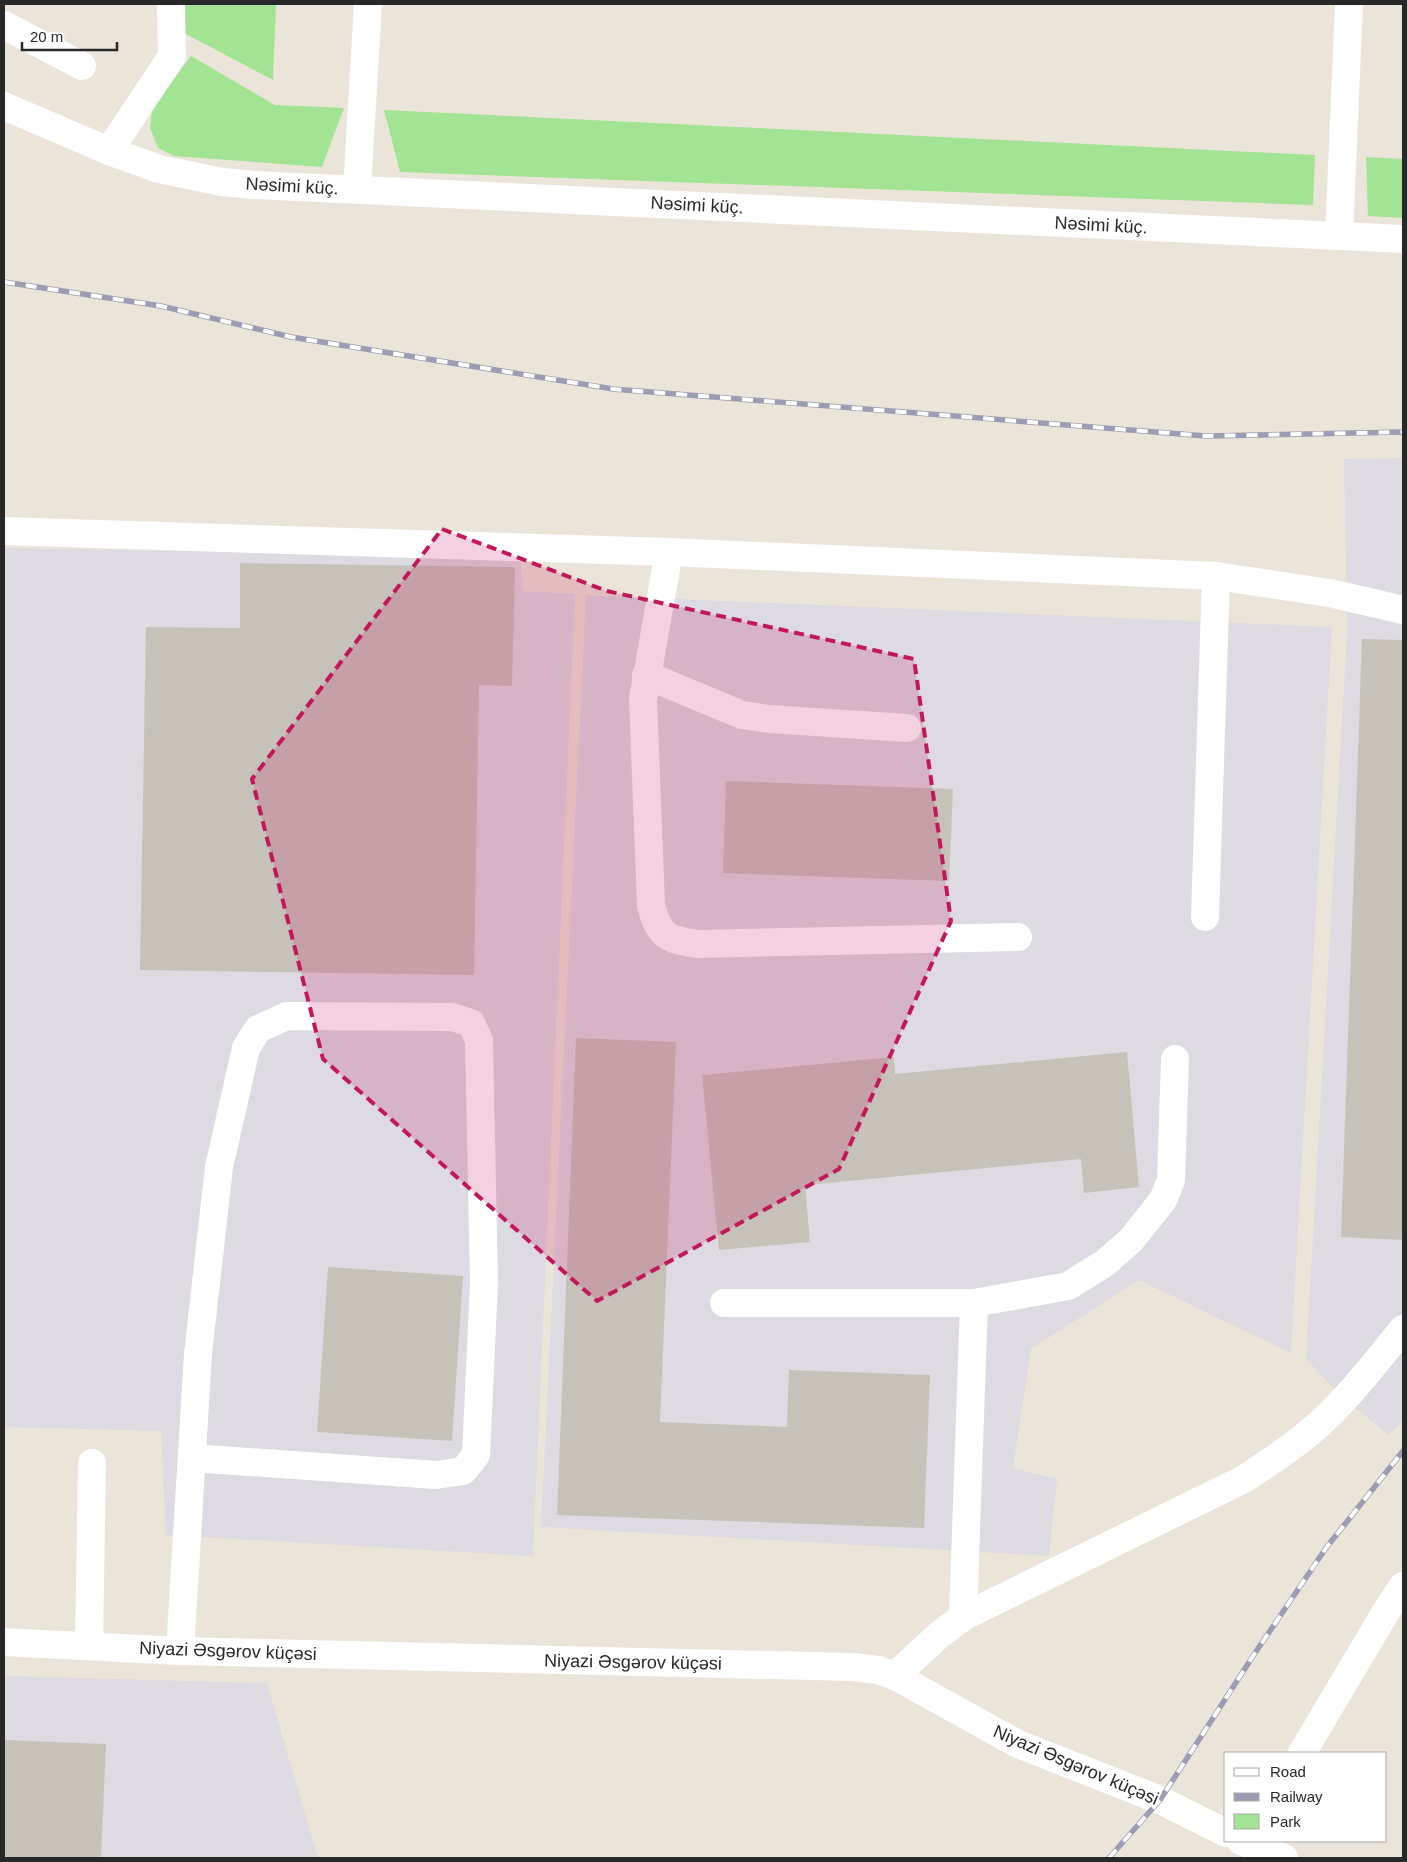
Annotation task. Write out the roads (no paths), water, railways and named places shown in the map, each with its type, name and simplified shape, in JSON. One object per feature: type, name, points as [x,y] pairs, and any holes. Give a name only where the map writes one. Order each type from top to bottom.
[{"type":"street","points":[[109,151],[172,56],[171,4]]},
{"type":"street","points":[[357,189],[368,4]]},
{"type":"street","points":[[1339,236],[1349,4]]},
{"type":"street","points":[[4,25],[82,66]]},
{"type":"street","name":"Nəsimi küç.","points":[[4,106],[109,151],[159,169],[222,182],[1403,239]]},
{"type":"street","points":[[4,531],[669,552],[1216,576],[1330,593],[1403,610]]},
{"type":"street","points":[[669,552],[643,699],[651,905],[655,921],[665,936],[697,944],[1018,938]]},
{"type":"street","points":[[1205,917],[1216,576]]},
{"type":"street","points":[[646,675],[742,715],[769,719],[907,728]]},
{"type":"street","points":[[180,1651],[198,1354],[218,1167],[246,1048],[258,1029],[287,1016],[452,1017],[471,1023],[478,1040],[484,1283],[476,1455],[463,1471],[436,1474],[192,1458]]},
{"type":"street","points":[[724,1303],[974,1303],[1068,1286],[1105,1263],[1131,1240],[1163,1200],[1171,1180],[1175,1059]]},
{"type":"street","points":[[963,1617],[974,1303]]},
{"type":"street","points":[[895,1676],[938,1635],[963,1617],[1244,1479],[1284,1453],[1312,1431],[1344,1398],[1403,1329]]},
{"type":"street","points":[[90,1646],[92,1463]]},
{"type":"street","points":[[1303,1752],[1390,1604],[1403,1586]]},
{"type":"street","name":"Niyazi Əsgərov küçəsi","points":[[4,1642],[180,1651],[853,1667],[878,1670],[895,1676],[1018,1744],[1160,1800],[1224,1834]]},
{"type":"street","name":"Niyazi Əsgərov küçəsi","points":[[1241,1843],[1284,1858]]},
{"type":"railway","points":[[4,282],[161,306],[291,337],[613,389],[1206,436],[1403,432]]},
{"type":"railway","points":[[1109,1858],[1160,1800],[1257,1650],[1326,1548],[1403,1451]]}]
